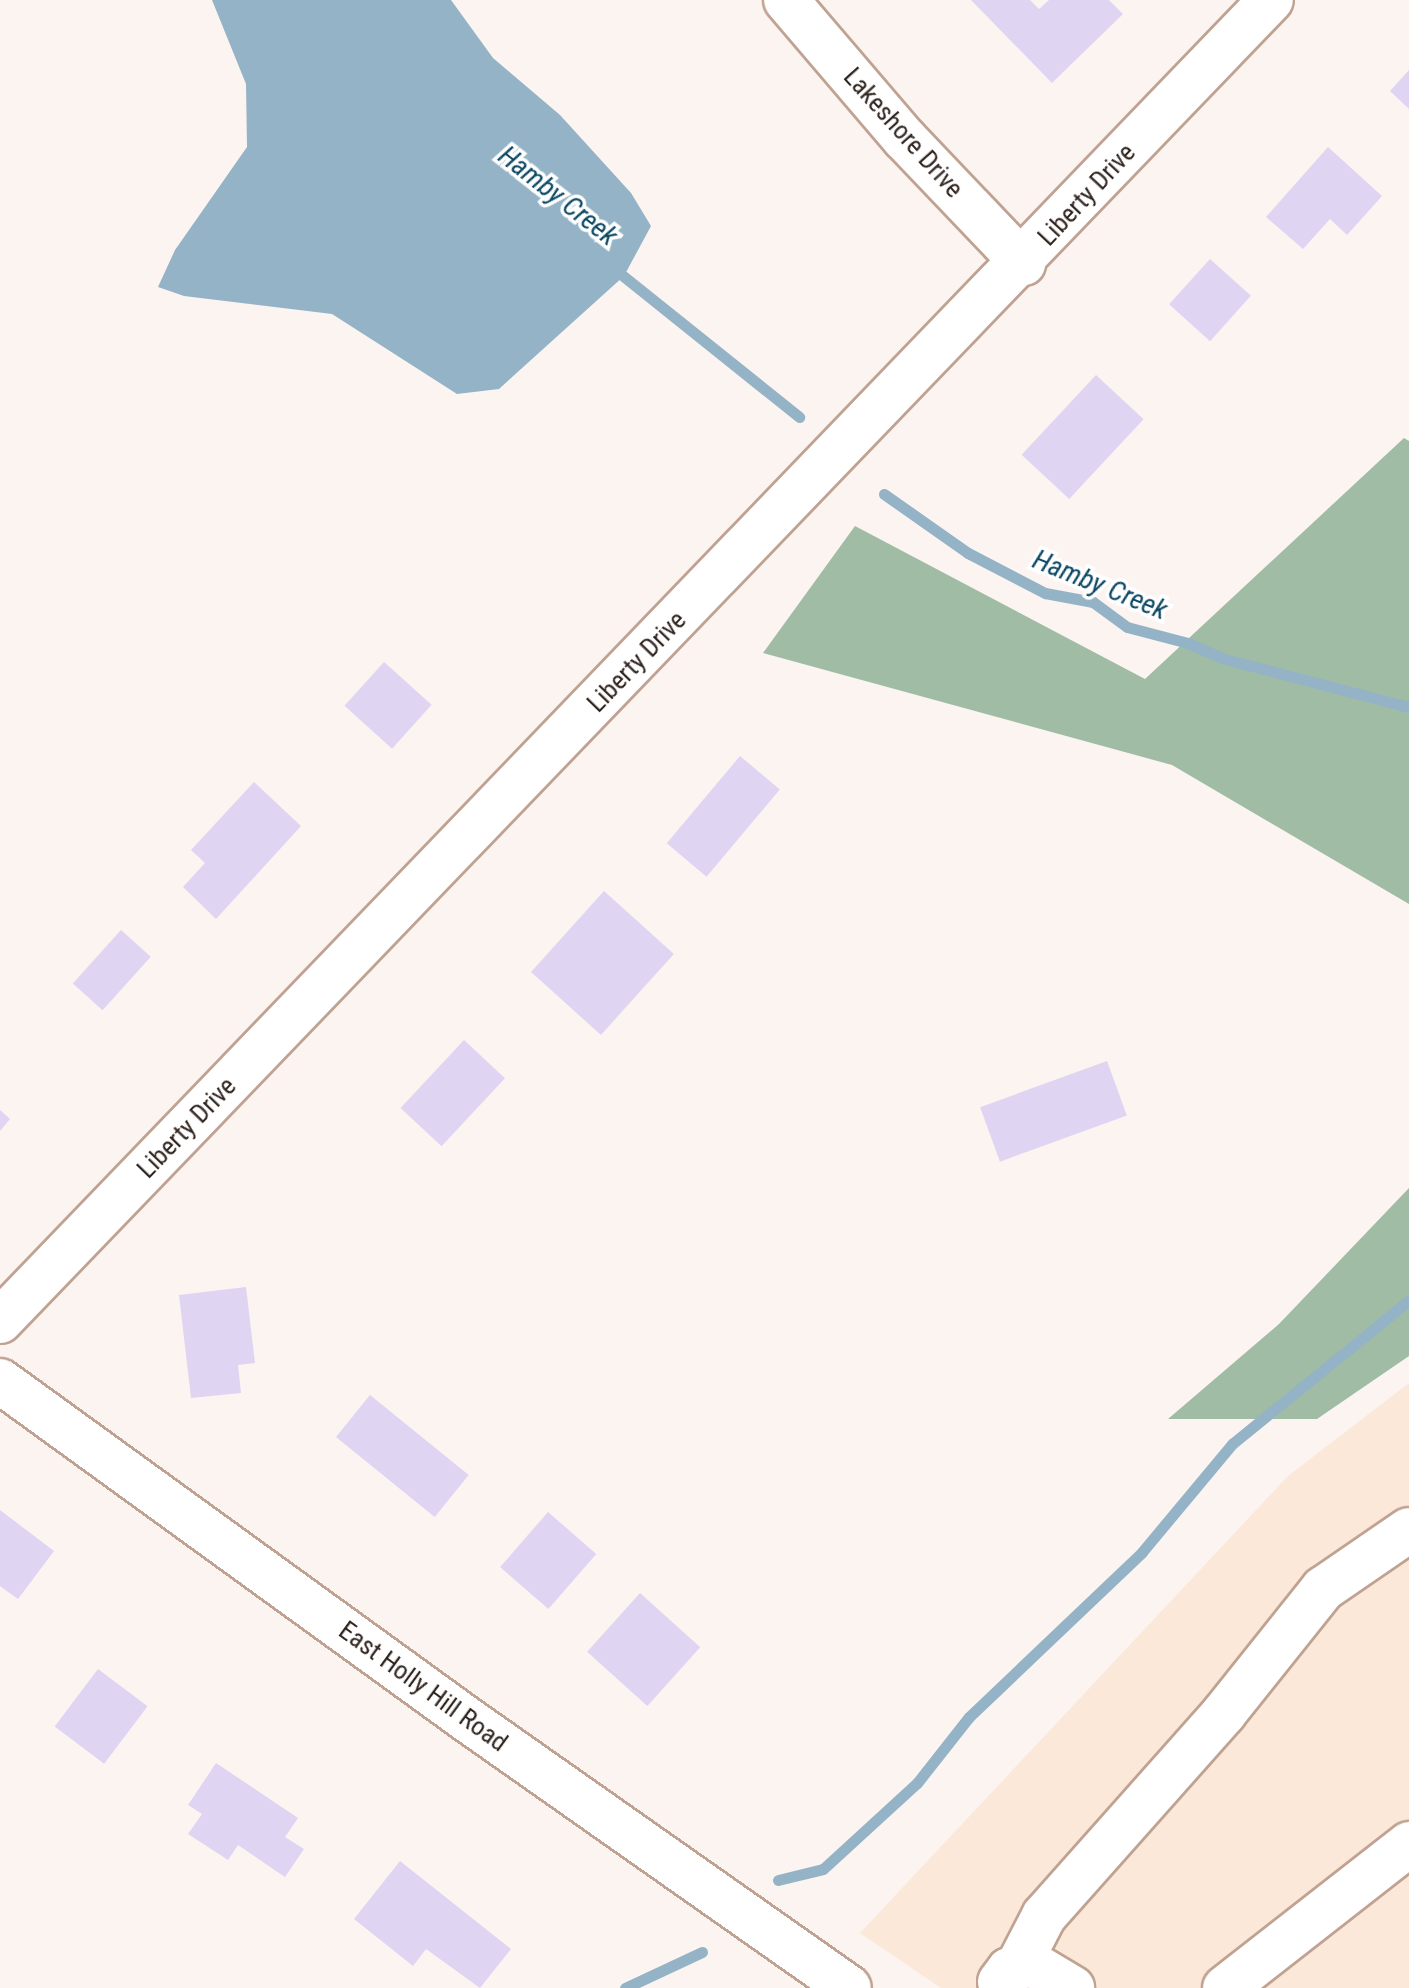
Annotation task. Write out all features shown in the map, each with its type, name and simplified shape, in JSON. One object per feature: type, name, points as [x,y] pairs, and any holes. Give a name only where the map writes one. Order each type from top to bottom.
[{"type":"street","name":"Lakeshore Drive","points":[[786,0],[904,138],[1023,263]]},
{"type":"street","name":"Liberty Drive","points":[[0,1321],[1023,263],[1271,0]]},
{"type":"street","name":"East Holly Hill Road","points":[[0,1381],[465,1718],[849,1988]]},
{"type":"street","points":[[1006,1978],[1044,1916],[1224,1713],[1323,1589],[1409,1530]]},
{"type":"street","points":[[1225,1988],[1409,1844]]},
{"type":"street","points":[[1006,1978],[1032,1964],[1072,1988]]},
{"type":"shaded area","points":[[1409,1383],[1409,1988],[941,1988],[860,1933],[1288,1476]]},
{"type":"green space","points":[[1404,438],[1409,441],[1409,904],[1172,765],[763,653],[855,526],[1145,679]]},
{"type":"green space","points":[[1409,1188],[1409,1356],[1317,1419],[1168,1419],[1279,1324]]},
{"type":"water","points":[[212,0],[451,0],[493,58],[560,115],[631,193],[651,226],[624,276],[499,389],[457,394],[332,314],[184,296],[158,287],[175,250],[247,147],[246,84]]},
{"type":"building","points":[[971,0],[1030,0],[1039,9],[1049,0],[1109,0],[1123,14],[1052,83]]},
{"type":"building","points":[[1409,70],[1409,109],[1390,91]]},
{"type":"building","points":[[1328,147],[1382,196],[1347,235],[1330,219],[1303,249],[1266,217]]},
{"type":"building","points":[[1210,259],[1251,296],[1210,341],[1169,304]]},
{"type":"building","points":[[1096,375],[1144,419],[1069,499],[1022,455]]},
{"type":"building","points":[[384,662],[432,705],[392,749],[345,706]]},
{"type":"building","points":[[740,756],[780,789],[707,877],[667,843]]},
{"type":"building","points":[[254,782],[301,826],[216,919],[183,887],[205,863],[191,850]]},
{"type":"building","points":[[604,891],[674,954],[601,1035],[531,972]]},
{"type":"building","points":[[121,930],[151,957],[103,1010],[73,984]]},
{"type":"building","points":[[464,1040],[505,1078],[442,1146],[401,1108]]},
{"type":"building","points":[[1107,1061],[1127,1116],[1000,1162],[980,1107]]},
{"type":"building","points":[[0,1110],[10,1119],[0,1131]]},
{"type":"building","points":[[246,1287],[255,1363],[238,1365],[241,1393],[191,1398],[179,1295]]},
{"type":"building","points":[[370,1395],[469,1475],[435,1517],[336,1437]]},
{"type":"building","points":[[0,1510],[54,1551],[18,1599],[0,1586]]},
{"type":"building","points":[[548,1512],[596,1554],[548,1609],[500,1567]]},
{"type":"building","points":[[640,1593],[700,1647],[647,1706],[587,1652]]},
{"type":"building","points":[[98,1669],[148,1706],[104,1764],[55,1727]]},
{"type":"building","points":[[216,1763],[298,1818],[285,1837],[304,1849],[285,1877],[238,1845],[228,1860],[188,1834],[202,1814],[188,1805]]},
{"type":"building","points":[[400,1861],[511,1949],[480,1988],[426,1949],[413,1966],[354,1919]]},
{"type":"waterway","name":"Hamby Creek","points":[[612,267],[799,417]]},
{"type":"waterway","name":"Hamby Creek","points":[[884,494],[968,553],[1045,593],[1093,602],[1127,627],[1188,643],[1221,658],[1409,707]]},
{"type":"waterway","points":[[778,1880],[823,1869],[917,1783],[969,1717],[1142,1552],[1232,1444],[1409,1300]]},
{"type":"waterway","points":[[625,1988],[702,1952]]}]
